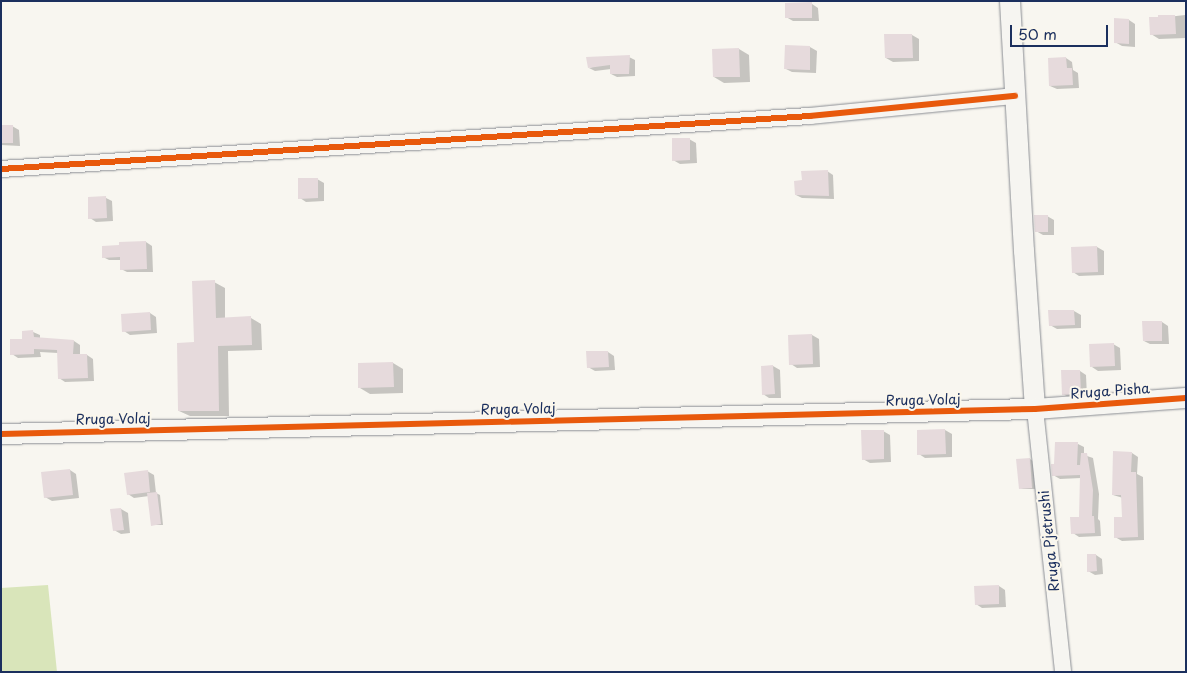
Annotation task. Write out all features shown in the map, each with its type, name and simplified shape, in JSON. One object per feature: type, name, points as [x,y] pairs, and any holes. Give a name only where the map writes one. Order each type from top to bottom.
[{"type":"street","points":[[1010,1],[1035,409]]},
{"type":"street","points":[[1,169],[771,119],[1015,96]]},
{"type":"street","name":"Rruga Pisha","points":[[1035,409],[1186,398]]},
{"type":"street","name":"Rruga Volaj","points":[[1,434],[1035,409]]},
{"type":"street","name":"Rruga Pjetrushi","points":[[1035,409],[1063,672]]},
{"type":"green space","points":[[48,585],[57,672],[1,672],[1,588]]},
{"type":"building","points":[[812,2],[812,18],[785,18],[785,3]]},
{"type":"building","points":[[1158,15],[1175,15],[1176,34],[1150,35],[1149,17],[1158,17]]},
{"type":"building","points":[[1114,18],[1129,19],[1129,44],[1114,43]]},
{"type":"building","points":[[884,34],[912,34],[913,58],[885,58]]},
{"type":"building","points":[[785,45],[810,46],[810,70],[784,69]]},
{"type":"building","points":[[739,48],[740,77],[713,77],[712,49]]},
{"type":"building","points":[[630,55],[629,74],[610,74],[610,65],[588,68],[586,57]]},
{"type":"building","points":[[1066,57],[1067,68],[1072,68],[1073,85],[1049,86],[1048,58]]},
{"type":"building","points":[[1,125],[13,125],[13,143],[1,143]]},
{"type":"building","points":[[672,138],[690,138],[690,160],[672,161]]},
{"type":"building","points":[[828,170],[829,196],[795,195],[794,181],[802,180],[801,171]]},
{"type":"building","points":[[298,178],[318,178],[318,198],[298,199]]},
{"type":"building","points":[[106,196],[107,218],[88,219],[88,197]]},
{"type":"building","points":[[1034,215],[1048,215],[1048,232],[1035,232]]},
{"type":"building","points":[[146,241],[147,269],[120,270],[120,257],[102,258],[102,246],[119,245],[119,242]]},
{"type":"building","points":[[1097,246],[1098,272],[1072,273],[1071,247]]},
{"type":"building","points":[[215,280],[216,318],[251,316],[252,345],[218,346],[219,411],[178,411],[177,343],[194,342],[192,281]]},
{"type":"building","points":[[1048,310],[1074,310],[1075,325],[1049,326]]},
{"type":"building","points":[[150,312],[151,330],[122,332],[121,314]]},
{"type":"building","points":[[1142,321],[1162,321],[1162,341],[1143,341]]},
{"type":"building","points":[[33,330],[34,337],[74,340],[73,354],[87,354],[88,378],[58,379],[57,350],[34,349],[34,354],[10,355],[10,339],[22,339],[22,331]]},
{"type":"building","points":[[812,334],[813,364],[789,365],[788,335]]},
{"type":"building","points":[[1114,343],[1115,366],[1090,367],[1089,344]]},
{"type":"building","points":[[586,351],[608,351],[609,367],[587,368]]},
{"type":"building","points":[[393,362],[394,387],[358,388],[358,363]]},
{"type":"building","points":[[773,365],[775,394],[762,395],[761,366]]},
{"type":"building","points":[[1061,370],[1080,370],[1081,394],[1062,395]]},
{"type":"building","points":[[945,429],[946,454],[917,455],[917,430]]},
{"type":"building","points":[[861,430],[884,430],[884,459],[862,460]]},
{"type":"building","points":[[1055,442],[1078,442],[1077,465],[1080,465],[1081,453],[1087,453],[1093,490],[1092,516],[1094,516],[1095,533],[1071,534],[1070,517],[1079,517],[1080,475],[1052,476],[1051,464],[1054,464]]},
{"type":"building","points":[[1113,451],[1132,452],[1131,472],[1136,472],[1138,537],[1114,538],[1114,517],[1122,517],[1121,495],[1112,495]]},
{"type":"building","points":[[1030,458],[1032,488],[1019,489],[1016,459]]},
{"type":"building","points":[[70,469],[73,495],[44,498],[41,472]]},
{"type":"building","points":[[148,470],[150,492],[127,495],[124,473]]},
{"type":"building","points":[[157,492],[161,524],[151,526],[147,493]]},
{"type":"building","points":[[121,508],[124,530],[113,531],[110,509]]},
{"type":"building","points":[[1087,554],[1096,554],[1097,571],[1087,572]]},
{"type":"building","points":[[999,585],[999,604],[975,605],[974,586]]},
{"type":"cycle path","points":[[1,169],[810,116],[1015,96]]},
{"type":"cycle path","points":[[1,434],[1035,409],[1186,398]]}]
